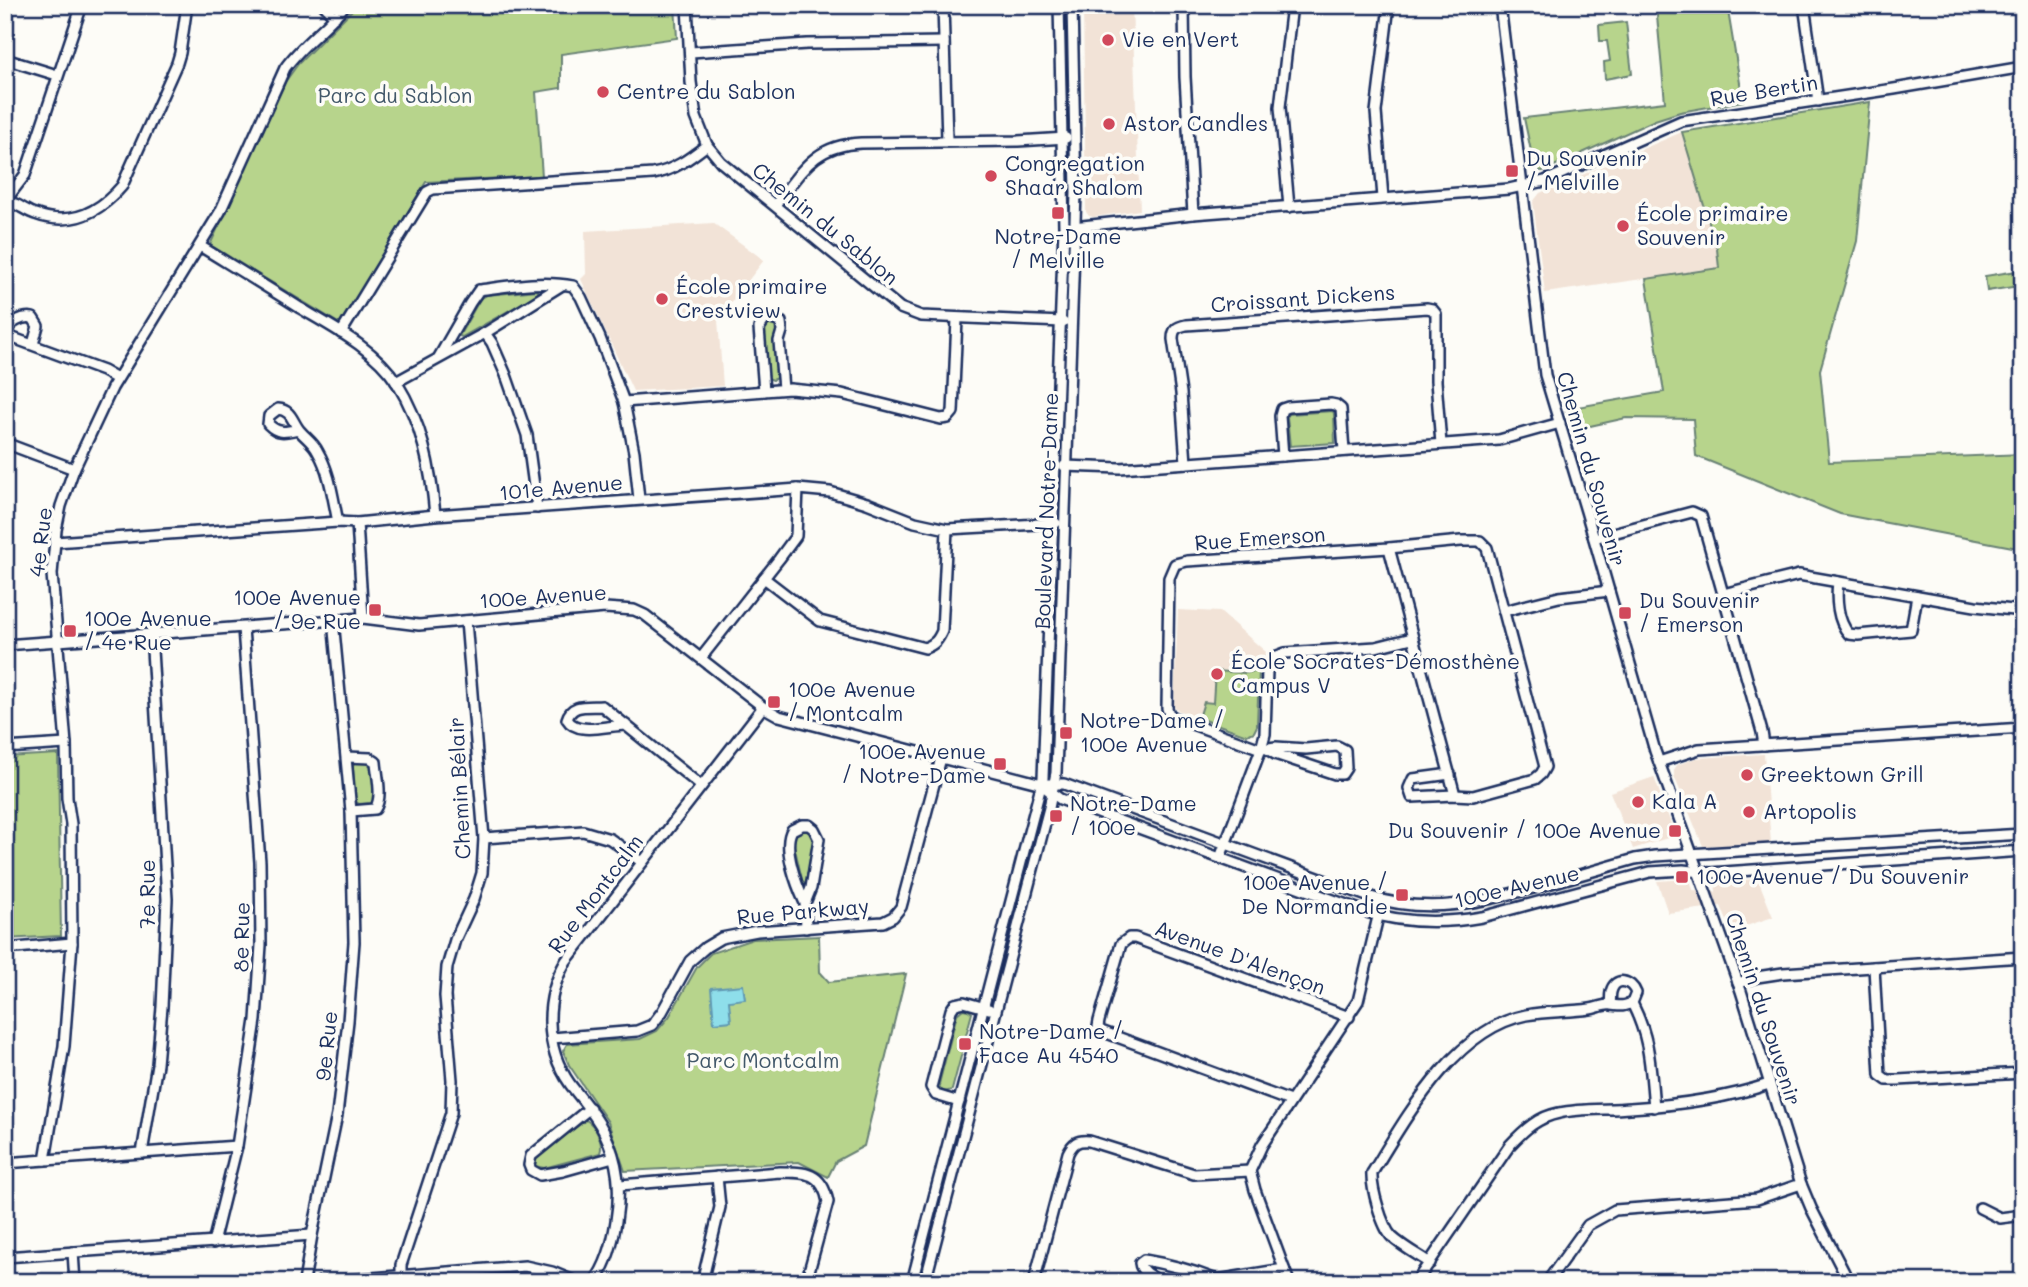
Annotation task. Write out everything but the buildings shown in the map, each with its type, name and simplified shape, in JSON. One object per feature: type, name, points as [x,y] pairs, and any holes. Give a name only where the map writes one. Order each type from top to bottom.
[{"type":"street","points":[[82,5],[25,175],[5,201],[36,215],[76,218],[92,212],[110,200],[122,186],[177,63],[187,5]]},
{"type":"street","points":[[324,5],[335,17]]},
{"type":"street","name":"4e Rue","points":[[45,1160],[64,1046],[72,943],[71,824],[52,574],[61,506],[74,469],[117,379],[220,212],[285,68],[294,55],[345,5]]},
{"type":"street","name":"Chemin du Sablon","points":[[687,5],[691,82],[696,117],[708,145],[721,162],[900,307],[921,316],[1072,323]]},
{"type":"street","points":[[943,5],[947,141]]},
{"type":"street","name":"Boulevard Notre-Dame","points":[[912,1282],[1042,784],[1064,227],[1059,5]]},
{"type":"street","name":"Boulevard Notre-Dame","points":[[925,1282],[1053,788],[1075,227],[1072,5]]},
{"type":"street","points":[[1184,5],[1193,214]]},
{"type":"street","points":[[1289,207],[1280,107],[1292,5]]},
{"type":"street","points":[[1383,198],[1376,112],[1389,5]]},
{"type":"street","name":"Chemin du Souvenir","points":[[1500,5],[1543,368],[1659,762],[1738,983],[1801,1184],[1849,1282]]},
{"type":"street","points":[[1804,5],[1818,101]]},
{"type":"street","points":[[691,52],[807,44],[944,42]]},
{"type":"street","points":[[5,59],[57,75]]},
{"type":"street","name":"Rue Bertin","points":[[1064,227],[1522,187],[1545,181],[1674,123],[2023,67]]},
{"type":"street","points":[[775,205],[809,162],[837,145],[1075,138]]},
{"type":"street","points":[[341,333],[427,192],[433,189],[653,174],[668,171],[708,145]]},
{"type":"street","points":[[200,246],[341,333],[373,356],[396,382],[418,425],[425,447],[435,515]]},
{"type":"street","points":[[396,382],[485,333],[564,284]]},
{"type":"street","points":[[439,357],[479,290],[516,285],[573,286],[600,338],[624,402],[634,452],[639,499]]},
{"type":"street","name":"Croissant Dickens","points":[[1186,463],[1181,393],[1173,339],[1176,328],[1186,325],[1357,312],[1427,308],[1436,314],[1436,373],[1441,444]]},
{"type":"street","points":[[33,344],[37,326],[33,318],[20,319],[7,328],[5,333],[117,379]]},
{"type":"street","points":[[764,391],[759,328],[769,318],[781,322],[779,341],[783,389]]},
{"type":"street","points":[[624,402],[783,389],[842,394],[902,410],[948,418],[953,412],[957,319]]},
{"type":"street","points":[[485,333],[506,375],[527,435],[537,508]]},
{"type":"street","points":[[1283,456],[1280,413],[1284,408],[1300,406],[1331,404],[1340,407],[1344,451]]},
{"type":"street","points":[[1055,465],[1120,468],[1503,439],[1560,423]]},
{"type":"street","points":[[298,429],[319,453],[338,522]]},
{"type":"street","points":[[5,443],[74,469]]},
{"type":"street","points":[[701,658],[796,536],[798,488]]},
{"type":"street","name":"101e Avenue","points":[[55,542],[338,522],[357,523],[798,488],[830,492],[915,522],[947,528],[1064,523]]},
{"type":"street","points":[[1594,538],[1676,516],[1696,513],[1701,516],[1764,745]]},
{"type":"street","points":[[357,523],[363,618]]},
{"type":"street","points":[[764,578],[820,621],[925,648],[933,645],[942,631],[947,528]]},
{"type":"street","name":"Rue Emerson","points":[[1264,749],[1168,714],[1169,578],[1175,564],[1199,560],[1480,541],[1487,548],[1545,767],[1535,779],[1473,796],[1412,797],[1409,788],[1413,779],[1450,774]]},
{"type":"street","points":[[1389,548],[1455,795]]},
{"type":"street","points":[[1723,594],[1799,575],[2023,611]]},
{"type":"street","points":[[1838,582],[1836,596],[1842,622],[1849,634],[1911,631],[1917,596]]},
{"type":"street","points":[[1504,611],[1559,597],[1609,591]]},
{"type":"street","name":"100e Avenue","points":[[5,645],[363,618],[419,625],[605,608],[634,610],[645,615],[763,707],[779,716],[1053,788],[1067,785],[1382,900],[1431,906],[1473,903],[1655,856],[2023,834]]},
{"type":"street","name":"9e Rue","points":[[304,1282],[337,1115],[354,942],[351,811],[333,620]]},
{"type":"street","name":"Chemin Bélair","points":[[401,1274],[401,1265],[451,1113],[452,1080],[445,996],[447,967],[482,873],[484,838],[466,621]]},
{"type":"street","name":"8e Rue","points":[[213,1243],[237,1146],[256,1020],[261,945],[260,862],[243,628]]},
{"type":"street","name":"7e Rue","points":[[142,1153],[157,1064],[167,900],[151,634]]},
{"type":"street","points":[[1220,858],[1264,749],[1269,661],[1275,656],[1376,647],[1412,638]]},
{"type":"street","points":[[626,725],[578,728],[570,725],[566,719],[575,707],[602,706],[626,725],[701,786]]},
{"type":"street","name":"Rue Montcalm","points":[[594,1282],[606,1261],[614,1238],[620,1185],[603,1131],[559,1064],[552,1038],[550,1008],[553,988],[566,961],[763,707]]},
{"type":"street","points":[[1659,762],[1699,749],[2023,728]]},
{"type":"street","points":[[5,748],[66,744]]},
{"type":"street","points":[[1340,747],[1345,750],[1346,768],[1342,774],[1335,774],[1264,749],[1340,747]]},
{"type":"street","points":[[347,757],[370,758],[376,762],[379,793],[379,803],[375,808],[351,811]]},
{"type":"street","name":"Rue Parkway","points":[[552,1038],[637,1031],[652,1025],[690,961],[721,938],[738,934],[883,922],[893,917],[901,907],[941,758]]},
{"type":"street","name":"100e Avenue","points":[[1053,788],[1060,799],[1379,915],[1430,922],[1472,919],[1504,912],[1650,872],[1683,870],[1710,873],[2023,850]]},
{"type":"street","points":[[805,902],[811,888],[819,839],[814,829],[802,825],[792,830],[787,841],[797,885],[805,902],[806,928]]},
{"type":"street","points":[[484,838],[583,831],[610,839],[642,862]]},
{"type":"street","points":[[1289,1282],[1250,1171],[1262,1145],[1358,1001],[1382,900]]},
{"type":"street","name":"Avenue D'Alençon","points":[[1290,1101],[1101,1031],[1098,1027],[1099,1021],[1121,944],[1129,938],[1135,938],[1349,1017]]},
{"type":"street","points":[[5,948],[72,943]]},
{"type":"street","points":[[1738,983],[1775,973],[2023,957]]},
{"type":"street","points":[[1874,967],[1880,1075],[1887,1080],[2023,1073]]},
{"type":"street","points":[[1430,1263],[1390,1235],[1371,1184],[1372,1173],[1419,1102],[1453,1057],[1468,1044],[1508,1020],[1538,1013],[1593,1009],[1611,1004],[1620,1008],[1632,1003],[1636,993],[1629,982],[1617,982],[1611,991],[1611,1004]]},
{"type":"street","points":[[960,1102],[936,1095],[932,1091],[953,1006],[961,1002],[996,1011]]},
{"type":"street","points":[[1632,1003],[1648,1046],[1654,1107]]},
{"type":"street","points":[[1416,1282],[1510,1145],[1524,1129],[1541,1119],[1559,1113],[1713,1100],[1769,1084]]},
{"type":"street","points":[[590,1108],[531,1156],[531,1170],[540,1175],[613,1157]]},
{"type":"street","points":[[1034,1282],[1068,1153],[1073,1144],[1080,1140],[1194,1174],[1250,1171]]},
{"type":"street","points":[[5,1163],[237,1146]]},
{"type":"street","points":[[620,1185],[801,1172],[812,1175],[825,1191],[828,1202],[806,1282]]},
{"type":"street","points":[[702,1282],[720,1207],[717,1177]]},
{"type":"street","points":[[1547,1282],[1588,1225],[1615,1210],[1757,1199],[1801,1184]]},
{"type":"street","points":[[1980,1208],[2000,1218],[2023,1215]]},
{"type":"street","points":[[5,1257],[312,1235]]},
{"type":"street","points":[[73,1252],[75,1282]]},
{"type":"street","points":[[1161,1282],[1144,1271],[1140,1263],[1144,1260],[1164,1263],[1199,1273],[1212,1280],[1284,1269]]},
{"type":"street","points":[[320,1282],[525,1266],[552,1272],[576,1282]]},
{"type":"shaded area","points":[[1083,5],[1132,5],[1140,210],[1093,217],[1086,212]]},
{"type":"shaded area","name":"École primaire Souvenir","points":[[1682,132],[1717,249],[1719,268],[1545,293],[1533,202],[1540,193]]},
{"type":"shaded area","name":"École primaire Crestview","points":[[713,223],[764,260],[718,320],[723,386],[633,391],[581,279],[586,274],[585,231]]},
{"type":"shaded area","name":"École Socrates-Démosthène Campus V","points":[[1178,610],[1220,612],[1266,652],[1260,662],[1257,726],[1252,734],[1247,735],[1179,711],[1174,706]]},
{"type":"shaded area","points":[[1764,754],[1771,843],[1703,846],[1674,776],[1677,765],[1696,758]]},
{"type":"shaded area","points":[[1654,777],[1674,836],[1633,849],[1610,792]]},
{"type":"shaded area","points":[[1690,879],[1693,890],[1716,892],[1717,881],[1758,879],[1773,917],[1731,931],[1721,906],[1668,913],[1657,881]]},
{"type":"green space","name":"Parc du Sablon","points":[[357,5],[675,5],[677,38],[561,54],[561,88],[536,92],[542,176],[426,182],[340,324],[210,245],[285,82],[298,64]]},
{"type":"green space","points":[[1656,5],[1727,5],[1743,101],[1680,112],[1655,120],[1543,171],[1535,170],[1524,118],[1665,102]]},
{"type":"green space","points":[[1626,22],[1632,74],[1605,79],[1604,62],[1610,61],[1607,41],[1600,41],[1599,25]]},
{"type":"green space","points":[[1870,102],[1857,241],[1820,370],[1829,462],[2023,454],[2023,549],[1840,514],[1696,456],[1693,419],[1626,418],[1572,430],[1566,409],[1664,392],[1646,279],[1719,268],[1717,249],[1682,132]]},
{"type":"green space","points":[[2017,271],[2019,286],[1987,291],[1985,276]]},
{"type":"green space","points":[[538,290],[538,294],[462,337],[459,336],[480,299],[487,295]]},
{"type":"green space","points":[[771,323],[775,324],[777,330],[777,377],[773,380],[768,378],[764,329]]},
{"type":"green space","points":[[1333,411],[1335,443],[1290,446],[1289,414]]},
{"type":"green space","points":[[1259,670],[1257,726],[1254,732],[1247,735],[1199,718],[1204,702],[1213,703],[1215,671],[1246,673]]},
{"type":"green space","points":[[58,754],[61,936],[5,939],[5,757]]},
{"type":"green space","points":[[368,761],[372,765],[374,801],[359,804],[355,801],[353,765],[355,762]]},
{"type":"green space","points":[[802,830],[809,831],[815,841],[804,888],[793,841],[795,834]]},
{"type":"green space","name":"Parc Montcalm","points":[[819,936],[820,972],[829,982],[906,974],[864,1146],[836,1161],[828,1177],[799,1162],[625,1171],[608,1122],[569,1065],[563,1051],[567,1044],[640,1039],[657,1031],[669,1017],[697,967],[711,953],[753,939]]},
{"type":"green space","points":[[963,1009],[972,1013],[965,1039],[962,1039],[961,1044],[964,1045],[952,1090],[944,1092],[939,1084],[957,1014]]},
{"type":"green space","points":[[586,1120],[598,1134],[600,1153],[544,1168],[535,1166],[535,1158]]},
{"type":"water","points":[[743,985],[745,999],[729,1001],[731,1021],[714,1023],[711,988]]},
{"type":"place","name":"Vie en Vert","points":[[1108,40]]},
{"type":"place","name":"Centre du Sablon","points":[[603,92]]},
{"type":"place","name":"Astor Candles","points":[[1109,124]]},
{"type":"place","name":"Du Souvenir / Melville","points":[[1512,171]]},
{"type":"place","name":"Congregation Shaar Shalom","points":[[991,176]]},
{"type":"place","name":"Notre-Dame / Melville","points":[[1058,213]]},
{"type":"place","name":"École primaire Souvenir","points":[[1623,226]]},
{"type":"place","name":"École primaire Crestview","points":[[662,299]]},
{"type":"place","name":"100e Avenue / 9e Rue","points":[[375,610]]},
{"type":"place","name":"Du Souvenir / Emerson","points":[[1625,613]]},
{"type":"place","name":"100e Avenue / 4e Rue","points":[[70,631]]},
{"type":"place","name":"École Socrates-Démosthène Campus V","points":[[1217,674]]},
{"type":"place","name":"100e Avenue / Montcalm","points":[[774,702]]},
{"type":"place","name":"Notre-Dame / 100e Avenue","points":[[1066,733]]},
{"type":"place","name":"100e Avenue / Notre-Dame","points":[[1000,764]]},
{"type":"place","name":"Greektown Grill","points":[[1747,775]]},
{"type":"place","name":"Kala A","points":[[1638,802]]},
{"type":"place","name":"Artopolis","points":[[1749,812]]},
{"type":"place","name":"Notre-Dame / 100e","points":[[1056,816]]},
{"type":"place","name":"Du Souvenir / 100e Avenue","points":[[1675,831]]},
{"type":"place","name":"100e Avenue / Du Souvenir","points":[[1682,877]]},
{"type":"place","name":"100e Avenue / De Normandie","points":[[1402,895]]},
{"type":"place","name":"Notre-Dame / Face Au 4540","points":[[965,1044]]}]
